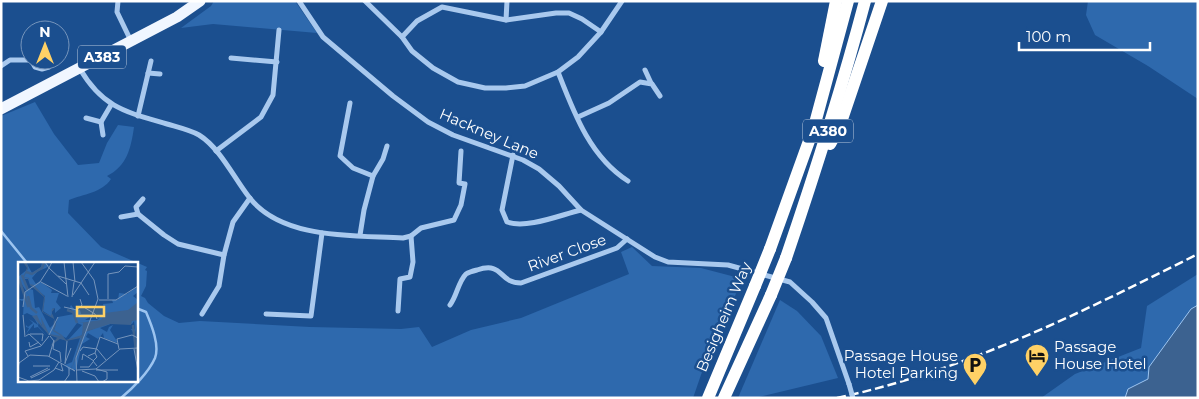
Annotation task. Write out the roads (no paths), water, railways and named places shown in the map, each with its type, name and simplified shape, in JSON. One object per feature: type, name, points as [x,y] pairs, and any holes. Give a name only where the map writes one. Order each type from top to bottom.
[{"type":"highway","name":"A380","points":[[814,127],[821,76],[836,1]]},
{"type":"highway","name":"A380","points":[[814,127],[848,1]]},
{"type":"highway","name":"A380","points":[[724,398],[786,258],[817,170],[865,1]]},
{"type":"highway","name":"A380","points":[[817,170],[839,128],[882,1]]},
{"type":"highway","name":"Besigheim Way","points":[[708,398],[770,249],[814,127]]},
{"type":"main road","name":"A383","points":[[1,109],[177,17],[200,1]]},
{"type":"street","points":[[118,1],[117,12],[131,41]]},
{"type":"street","name":"Hackney Lane","points":[[299,1],[323,37],[371,79],[414,112],[428,122],[454,135],[512,155],[539,169],[559,186],[581,210],[655,257],[668,262],[728,265],[790,282],[826,318],[853,398]]},
{"type":"street","points":[[365,1],[402,37],[412,51],[433,68],[458,82],[485,88],[525,86],[558,72],[578,57],[601,32],[622,1]]},
{"type":"street","points":[[506,20],[507,1]]},
{"type":"street","points":[[402,37],[417,21],[442,7],[506,20],[569,13],[601,32]]},
{"type":"street","points":[[216,151],[261,117],[273,95],[279,30]]},
{"type":"street","points":[[231,58],[277,62]]},
{"type":"street","points":[[1,66],[10,60],[20,60]]},
{"type":"street","points":[[138,116],[151,61]]},
{"type":"street","points":[[80,68],[88,82],[102,98],[112,105],[138,116],[176,126],[200,136],[216,151],[258,207],[285,224],[322,233],[411,236],[421,228],[454,220],[461,205],[465,184],[459,183],[461,151]]},
{"type":"street","points":[[645,70],[660,96]]},
{"type":"street","points":[[558,72],[590,144],[613,170],[628,181]]},
{"type":"street","points":[[148,73],[160,74]]},
{"type":"street","points":[[578,117],[609,103],[640,82],[652,84]]},
{"type":"street","points":[[350,103],[340,156],[353,168],[373,176]]},
{"type":"street","points":[[103,135],[102,122],[112,105]]},
{"type":"street","points":[[86,118],[102,122]]},
{"type":"street","points":[[360,235],[373,176],[388,146]]},
{"type":"street","points":[[512,155],[502,210],[507,222],[524,224],[581,210]]},
{"type":"street","points":[[202,314],[219,286],[224,255],[233,222],[250,198]]},
{"type":"street","points":[[143,199],[136,207],[138,214],[164,235],[178,244],[224,255]]},
{"type":"street","points":[[121,217],[138,214]]},
{"type":"street","points":[[266,314],[311,316],[322,233]]},
{"type":"street","points":[[398,311],[400,279],[410,277],[413,262],[411,236]]},
{"type":"street","name":"River Close","points":[[450,305],[456,297],[460,283],[467,274],[486,267],[496,268],[513,283],[521,282],[617,248],[627,239]]},
{"type":"waterway","points":[[1,231],[26,262]]},
{"type":"waterway","points":[[138,309],[146,312],[154,335],[156,353],[152,363],[138,382]]},
{"type":"waterway","points":[[121,398],[138,382]]},
{"type":"railway","points":[[837,398],[932,372],[977,356],[1066,318],[1198,254]]},
{"type":"place","name":"Passage House Hotel","points":[[1037,377]]},
{"type":"place","name":"Passage House Hotel Parking","points":[[975,386]]}]
